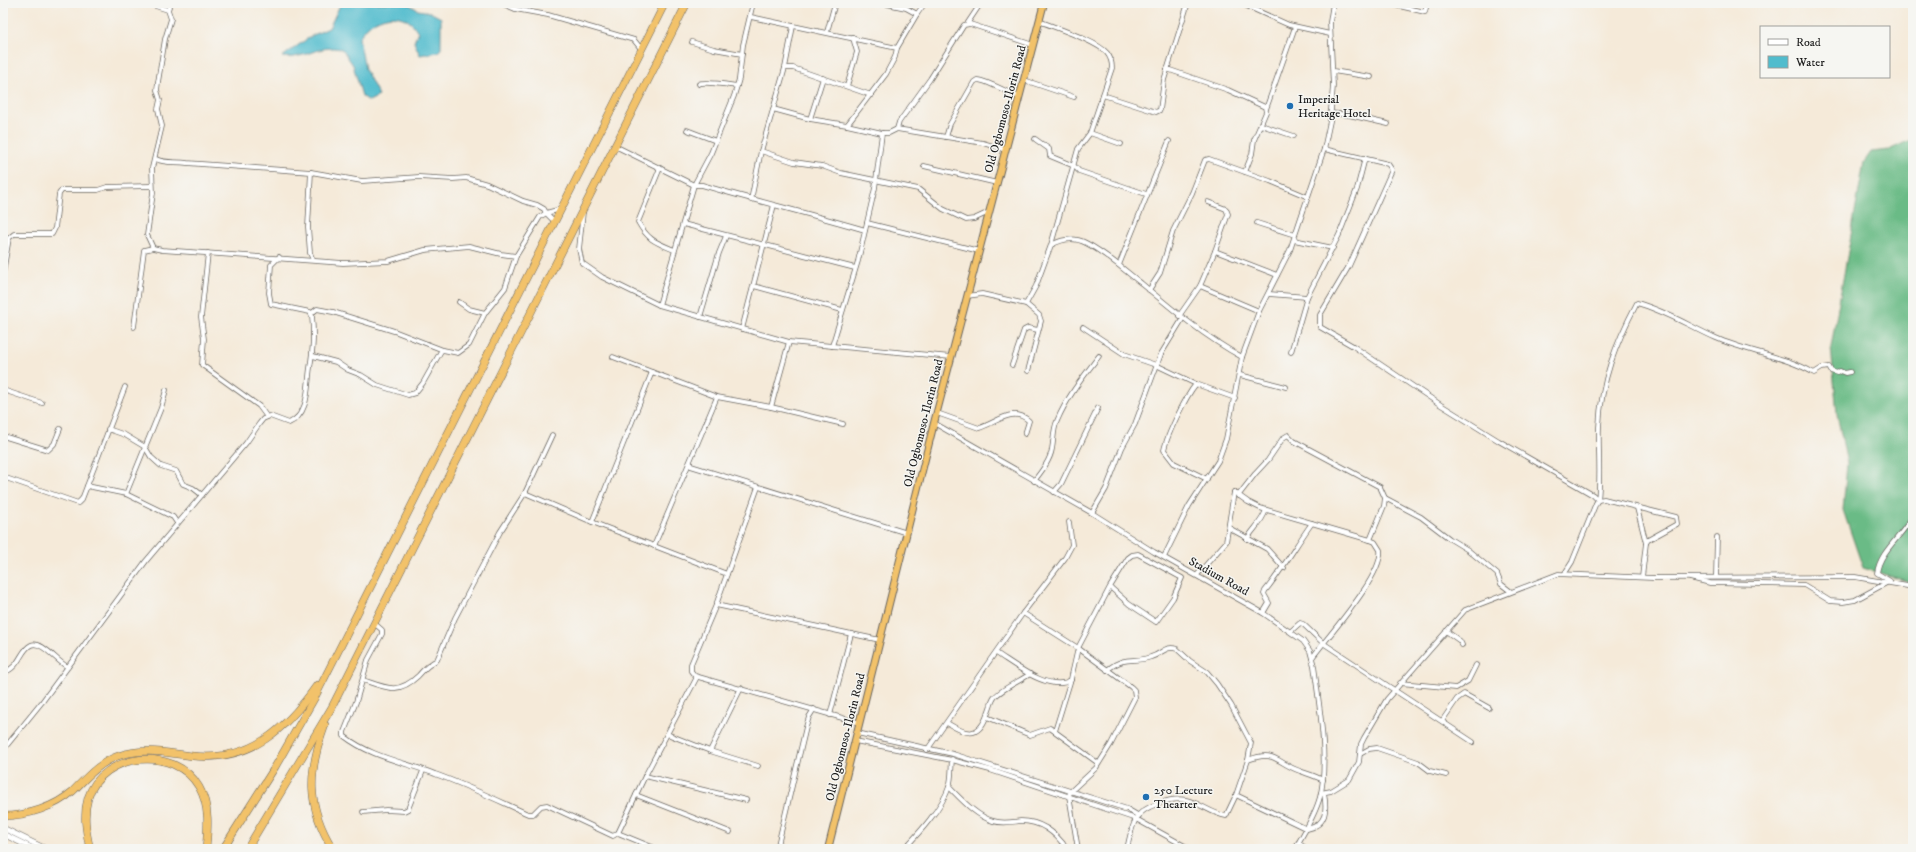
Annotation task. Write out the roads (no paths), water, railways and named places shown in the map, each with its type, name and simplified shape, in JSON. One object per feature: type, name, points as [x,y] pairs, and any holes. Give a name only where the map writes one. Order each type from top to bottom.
[{"type":"highway","points":[[223,849],[275,767],[315,697],[665,3]]},
{"type":"highway","points":[[247,849],[332,707],[687,3]]},
{"type":"highway","name":"Old Ogbomoso-Ilorin Road","points":[[828,849],[934,423],[1040,21],[1043,4]]},
{"type":"highway","points":[[3,816],[36,811],[54,803],[72,792],[103,764],[117,756],[149,750],[212,756],[241,751],[255,745],[282,728],[302,706],[329,668]]},
{"type":"highway","points":[[332,707],[315,752],[312,793],[314,807],[324,835],[333,849]]},
{"type":"highway","points":[[90,849],[85,825],[85,812],[92,788],[101,777],[124,762],[152,758],[177,766],[188,774],[198,786],[207,809],[206,849]]},
{"type":"street","points":[[112,3],[149,4],[168,10]]},
{"type":"street","points":[[153,248],[147,235],[153,193],[151,186],[152,168],[156,159],[162,126],[158,109],[160,100],[157,90],[165,39],[171,20],[168,10],[170,3]]},
{"type":"street","points":[[501,3],[515,9],[548,15],[634,40],[642,50]]},
{"type":"street","points":[[659,305],[674,250],[684,224],[694,185],[716,141],[737,86],[753,3]]},
{"type":"street","points":[[827,32],[835,3]]},
{"type":"street","points":[[882,3],[906,8],[917,14]]},
{"type":"street","points":[[847,125],[891,67],[897,48],[925,3]]},
{"type":"street","points":[[897,129],[899,122],[930,79],[960,29],[967,24],[981,3]]},
{"type":"street","points":[[1103,95],[1158,112],[1162,106],[1162,88],[1167,69],[1188,3]]},
{"type":"street","points":[[1240,3],[1295,27],[1330,34]]},
{"type":"street","points":[[1164,557],[1189,506],[1218,461],[1226,439],[1240,375],[1242,357],[1259,311],[1269,294],[1295,237],[1324,149],[1330,113],[1333,71],[1330,34],[1333,3]]},
{"type":"street","points":[[1386,3],[1425,12],[1427,3]]},
{"type":"street","points":[[751,17],[897,48]]},
{"type":"street","points":[[1026,304],[1036,286],[1051,245],[1078,149],[1090,133],[1098,105],[1112,68],[1111,60],[1107,53],[1096,45],[1040,21]]},
{"type":"street","points":[[967,24],[1033,45]]},
{"type":"street","points":[[751,200],[761,151],[785,68],[794,26]]},
{"type":"street","points":[[1245,172],[1252,154],[1254,140],[1261,125],[1295,27]]},
{"type":"street","points":[[848,86],[858,52],[853,38]]},
{"type":"street","points":[[692,42],[714,49],[742,54]]},
{"type":"street","points":[[785,68],[793,68],[871,95]]},
{"type":"street","points":[[1167,69],[1228,90],[1266,109]]},
{"type":"street","points":[[1333,71],[1370,77]]},
{"type":"street","points":[[810,119],[823,78]]},
{"type":"street","points":[[946,137],[950,124],[978,80],[985,80],[997,88],[1019,97]]},
{"type":"street","points":[[1024,80],[1074,97]]},
{"type":"street","points":[[699,84],[704,82],[718,85],[737,86]]},
{"type":"street","points":[[773,109],[810,119],[882,133],[889,133],[897,129],[983,143],[1006,150]]},
{"type":"street","points":[[1330,113],[1349,115],[1388,124]]},
{"type":"street","points":[[1261,125],[1294,136]]},
{"type":"street","points":[[687,130],[716,141]]},
{"type":"street","points":[[832,346],[867,223],[876,180],[882,133]]},
{"type":"street","points":[[1090,133],[1120,144]]},
{"type":"street","points":[[1034,139],[1049,149],[1050,156],[1074,166],[1078,171],[1146,194]]},
{"type":"street","points":[[1119,265],[1146,194],[1169,141]]},
{"type":"street","points":[[615,146],[694,185],[702,185],[751,200],[800,211],[865,230]]},
{"type":"street","points":[[1324,149],[1388,164],[1392,170],[1349,266],[1320,315],[1320,327],[1353,346],[1441,405],[1593,495],[1598,500]]},
{"type":"street","points":[[761,151],[794,162],[822,166],[841,173],[918,189],[943,209],[960,218],[974,219],[989,212]]},
{"type":"street","points":[[1291,352],[1307,297],[1333,248],[1358,189],[1365,158]]},
{"type":"street","points":[[156,159],[160,162],[176,161],[311,172],[362,181],[419,177],[453,179],[466,178],[487,184],[523,201],[537,205],[544,209],[555,222]]},
{"type":"street","points":[[1149,290],[1160,273],[1174,231],[1192,193],[1205,160],[1209,159],[1270,181],[1308,197]]},
{"type":"street","points":[[924,166],[997,184]]},
{"type":"street","points":[[660,168],[638,222],[645,235],[653,242],[674,250]]},
{"type":"street","points":[[1071,175],[1078,171]]},
{"type":"street","points":[[311,172],[308,227],[310,254],[314,260]]},
{"type":"street","points":[[3,273],[9,238],[14,234],[52,234],[55,228],[59,194],[62,190],[98,190],[108,187],[151,186]]},
{"type":"street","points":[[1092,512],[1106,489],[1122,448],[1144,405],[1156,365],[1181,317],[1200,286],[1215,251],[1227,211],[1223,207],[1208,202]]},
{"type":"street","points":[[742,329],[774,205]]},
{"type":"street","points":[[312,313],[317,309],[333,312],[394,331],[443,350],[458,353],[461,352],[469,345],[485,313],[505,288],[516,256],[540,217],[546,213],[561,209]]},
{"type":"street","points":[[583,209],[579,249],[582,263],[602,277],[659,305],[789,342],[951,357]]},
{"type":"street","points":[[867,223],[979,251]]},
{"type":"street","points":[[1257,223],[1295,237],[1333,248]]},
{"type":"street","points":[[684,224],[763,246],[855,268]]},
{"type":"street","points":[[700,317],[726,236]]},
{"type":"street","points":[[1051,245],[1063,239],[1086,243],[1119,265],[1181,317],[1223,347],[1242,357]]},
{"type":"street","points":[[134,327],[142,256],[144,250],[153,248],[343,263],[388,261],[425,250],[468,246],[516,256]]},
{"type":"street","points":[[1215,251],[1277,275]]},
{"type":"street","points":[[208,253],[201,316],[204,339],[202,365],[259,406],[267,417]]},
{"type":"street","points":[[279,257],[271,265],[269,293],[271,304],[312,313]]},
{"type":"street","points":[[754,286],[842,310]]},
{"type":"street","points":[[1200,286],[1259,311]]},
{"type":"street","points":[[967,296],[982,294],[1026,304],[1040,318],[1028,370]]},
{"type":"street","points":[[1269,294],[1307,297]]},
{"type":"street","points":[[459,302],[469,309],[485,313]]},
{"type":"street","points":[[1565,573],[1572,562],[1598,500],[1600,477],[1599,426],[1602,392],[1615,347],[1637,303],[1682,320],[1715,338],[1753,352],[1805,368],[1814,373],[1822,368],[1829,367],[1831,371],[1837,374],[1840,371],[1845,373],[1850,372]]},
{"type":"street","points":[[3,750],[68,667],[140,569],[259,424],[270,416],[286,423],[293,421],[298,416],[308,395],[310,367],[314,344],[312,313]]},
{"type":"street","points":[[1083,327],[1124,354],[1156,365],[1196,384],[1235,398]]},
{"type":"street","points":[[1012,365],[1024,330],[1028,328],[1038,330]]},
{"type":"street","points":[[772,407],[789,342]]},
{"type":"street","points":[[313,356],[336,362],[377,385],[408,395],[415,393],[423,383],[438,354],[443,350]]},
{"type":"street","points":[[1034,481],[1043,470],[1052,450],[1057,420],[1073,390],[1099,356]]},
{"type":"street","points":[[613,357],[717,397],[772,407],[843,424]]},
{"type":"street","points":[[592,522],[652,372]]},
{"type":"street","points":[[1240,375],[1286,387]]},
{"type":"street","points":[[1196,384],[1184,402],[1165,441],[1164,450],[1174,463],[1207,479]]},
{"type":"street","points":[[3,477],[78,503],[82,499],[125,387]]},
{"type":"street","points":[[3,390],[42,403]]},
{"type":"street","points":[[126,494],[161,408],[166,390]]},
{"type":"street","points":[[654,546],[690,465],[717,397]]},
{"type":"street","points":[[1054,492],[1061,484],[1098,408]]},
{"type":"street","points":[[937,413],[979,428],[1004,417],[1018,415],[1029,421],[1025,434]]},
{"type":"street","name":"Stadium Road","points":[[934,423],[1034,481],[1092,512],[1164,557],[1264,613],[1303,641],[1310,651],[1317,688],[1323,754],[1323,780],[1322,793],[1314,815],[1294,849]]},
{"type":"street","points":[[3,436],[48,450],[51,449],[60,429]]},
{"type":"street","points":[[108,429],[125,435],[145,447],[151,457],[161,466],[176,471],[183,484],[202,494]]},
{"type":"street","points":[[363,680],[388,689],[400,688],[412,680],[429,664],[437,660],[455,618],[500,532],[525,493],[552,435]]},
{"type":"street","points":[[1238,496],[1265,464],[1283,438],[1287,435],[1294,441],[1373,482],[1380,487],[1385,498],[1421,517],[1445,536],[1473,554],[1497,574],[1501,584],[1510,591]]},
{"type":"street","points":[[690,465],[907,533]]},
{"type":"street","points":[[87,486],[126,494],[173,517],[177,523]]},
{"type":"street","points":[[758,487],[716,605],[691,664],[692,674],[697,677],[741,688],[860,723]]},
{"type":"street","points":[[1197,575],[1224,544],[1234,492],[1254,506],[1375,542],[1380,550],[1378,562],[1361,596],[1312,658]]},
{"type":"street","points":[[525,493],[592,522],[727,574]]},
{"type":"street","points":[[1370,540],[1385,498]]},
{"type":"street","points":[[1598,500],[1604,499],[1637,508],[1676,515],[1677,524],[1648,540],[1646,543]]},
{"type":"street","points":[[1637,508],[1646,543],[1642,577]]},
{"type":"street","points":[[1247,539],[1256,525],[1262,521],[1266,510]]},
{"type":"street","points":[[1890,581],[1877,573],[1878,567],[1885,553],[1907,527],[1913,515]]},
{"type":"street","points":[[925,754],[1023,613],[1065,558],[1072,545],[1069,522]]},
{"type":"street","points":[[1264,613],[1269,603],[1264,594],[1284,568],[1293,550],[1312,523]]},
{"type":"street","points":[[1228,528],[1270,552],[1284,568]]},
{"type":"street","points":[[1716,576],[1717,537]]},
{"type":"street","points":[[1055,731],[1071,679],[1078,648],[1110,587],[1128,558],[1132,555],[1138,554],[1182,578],[1173,598],[1156,622],[1129,604],[1110,587]]},
{"type":"street","points":[[1236,795],[1307,829],[1318,825],[1324,817],[1326,808],[1322,793],[1331,791],[1349,780],[1359,762],[1361,744],[1379,710],[1400,683],[1432,649],[1465,610],[1510,591],[1558,574],[1565,573],[1642,577],[1855,576],[1890,581],[1913,587]]},
{"type":"street","points":[[1688,577],[1710,583],[1804,585],[1830,600],[1843,602],[1855,600],[1890,581]]},
{"type":"street","points":[[716,605],[880,640]]},
{"type":"street","points":[[1023,613],[1078,648],[1134,690],[1135,697],[1111,744],[1098,762],[1096,768],[1069,794]]},
{"type":"street","points":[[374,623],[382,630],[382,634],[368,660],[363,680],[344,732],[344,736],[382,758],[407,764],[423,771],[452,780],[528,814],[533,814],[541,806],[547,805],[613,836],[618,834],[657,849]]},
{"type":"street","points":[[1291,631],[1302,623],[1323,643],[1395,689],[1473,742]]},
{"type":"street","points":[[1446,631],[1460,641],[1462,645]]},
{"type":"street","points":[[830,715],[851,634]]},
{"type":"street","points":[[3,673],[16,666],[31,645],[37,644],[68,667]]},
{"type":"street","points":[[1107,670],[1122,660],[1151,658],[1164,649],[1177,649],[1190,661],[1207,672],[1231,705],[1251,743],[1248,760],[1238,785],[1236,795],[1226,816],[1185,800],[1178,799],[1158,804],[1137,818],[1126,849]]},
{"type":"street","points":[[996,652],[1030,674],[1058,684],[1071,679]]},
{"type":"street","points":[[1400,683],[1456,688],[1468,681],[1476,665]]},
{"type":"street","points":[[947,723],[962,732],[968,733],[978,730],[986,718],[994,697],[1030,674]]},
{"type":"street","points":[[618,834],[645,776],[697,677]]},
{"type":"street","points":[[1461,686],[1464,694],[1489,708]]},
{"type":"street","points":[[710,751],[741,688]]},
{"type":"street","points":[[1442,721],[1457,699],[1464,694]]},
{"type":"street","points":[[777,849],[806,727],[809,717],[814,709]]},
{"type":"street","points":[[986,718],[1030,735],[1050,728],[1098,762]]},
{"type":"street","points":[[857,733],[953,754],[1069,794],[1137,818],[1190,849]]},
{"type":"street","points":[[667,734],[710,751],[758,766]]},
{"type":"street","points":[[855,741],[952,760],[1069,794]]},
{"type":"street","points":[[1360,754],[1369,749],[1377,748],[1418,762],[1430,771],[1446,775]]},
{"type":"street","points":[[904,849],[932,815],[949,787],[953,754]]},
{"type":"street","points":[[1248,760],[1260,756],[1276,758],[1300,771],[1310,773],[1323,780]]},
{"type":"street","points":[[363,812],[386,810],[404,811],[408,809],[423,771]]},
{"type":"street","points":[[645,776],[746,800]]},
{"type":"street","points":[[949,787],[981,816],[992,821],[1006,823],[1020,821],[1034,823],[1049,830],[1061,840],[1067,849]]},
{"type":"street","points":[[1069,794],[1078,849]]},
{"type":"street","points":[[636,795],[730,832]]},
{"type":"street","points":[[3,828],[46,849]]},
{"type":"street","points":[[3,834],[34,849]]},
{"type":"street","points":[[1298,844],[1306,849]]},
{"type":"water","points":[[341,3],[407,3],[418,10],[430,12],[441,18],[441,49],[438,52],[420,55],[414,42],[418,32],[412,24],[405,19],[396,16],[388,17],[379,19],[371,24],[364,30],[359,38],[365,69],[379,96],[369,101],[362,96],[353,65],[342,49],[325,49],[298,56],[282,57],[311,36],[329,28]]},
{"type":"place","name":"Imperial Heritage Hotel","points":[[1290,106]]},
{"type":"place","name":"250 Lecture Thearter","points":[[1146,797]]}]
